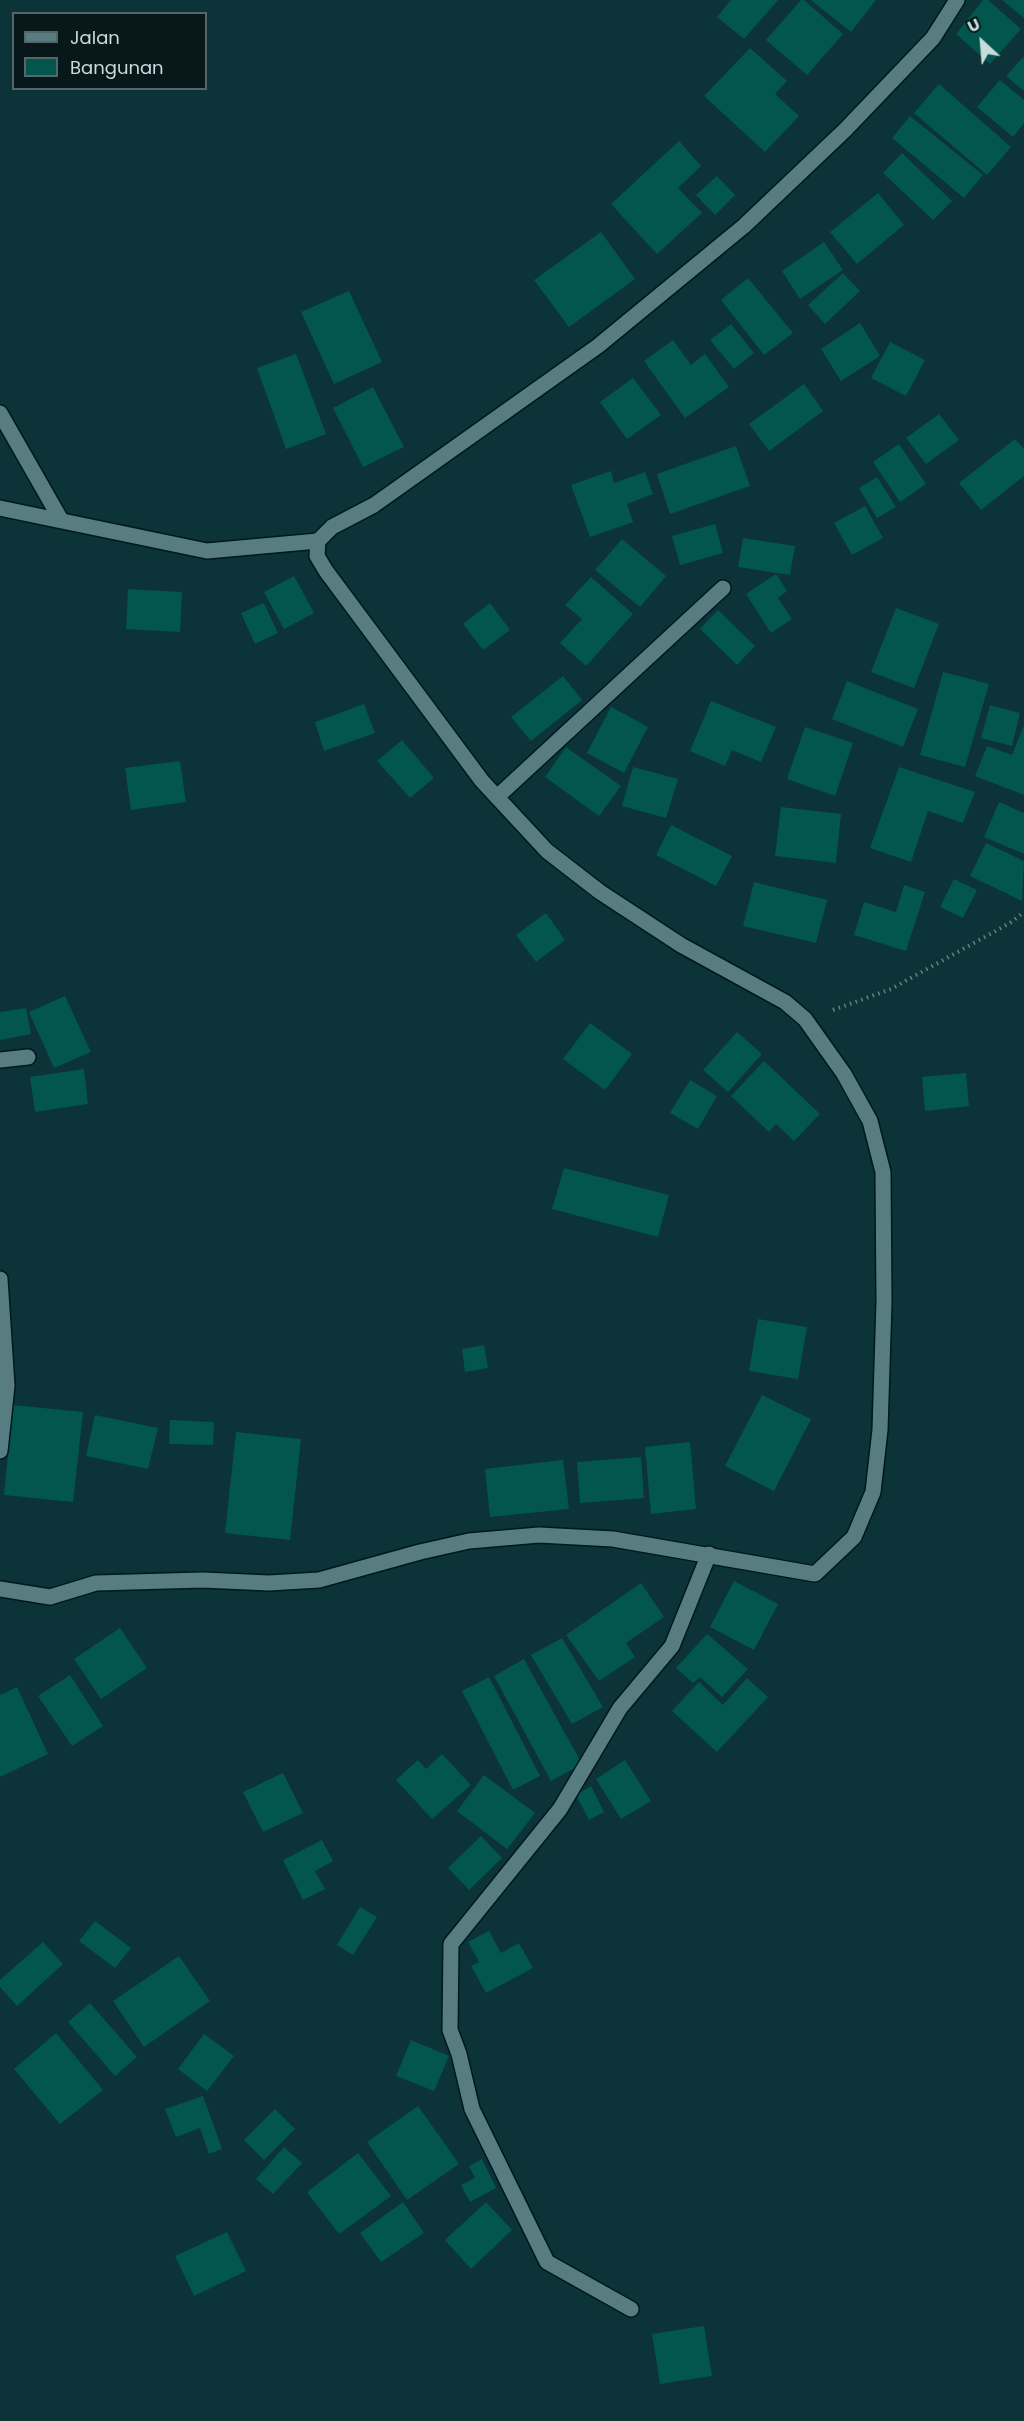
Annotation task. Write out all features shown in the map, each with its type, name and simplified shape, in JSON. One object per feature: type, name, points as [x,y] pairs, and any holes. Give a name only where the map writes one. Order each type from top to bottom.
[{"type":"street","points":[[0,508],[207,551],[318,541],[332,527],[374,505],[598,346],[744,226],[845,130],[933,38],[957,0]]},
{"type":"street","points":[[0,413],[61,520]]},
{"type":"street","points":[[0,1589],[50,1597],[96,1583],[203,1580],[269,1583],[319,1580],[420,1551],[469,1541],[539,1535],[613,1539],[815,1574],[854,1537],[873,1492],[880,1418],[884,1302],[884,1172],[870,1120],[844,1074],[805,1019],[785,1002],[681,945],[600,892],[547,851],[482,781],[326,572],[317,556],[318,541]]},
{"type":"street","points":[[497,797],[723,588]]},
{"type":"street","points":[[0,1060],[28,1057]]},
{"type":"street","points":[[0,1279],[7,1386],[0,1451]]},
{"type":"street","points":[[631,2309],[547,2262],[472,2109],[459,2054],[450,2030],[451,1944],[560,1809],[620,1708],[672,1646],[709,1554]]},
{"type":"path","points":[[805,1019],[891,989],[1010,923],[1024,912]]},
{"type":"building","points":[[731,0],[778,0],[744,39],[717,17]]},
{"type":"building","points":[[801,0],[804,0],[843,34],[807,75],[766,40]]},
{"type":"building","points":[[811,0],[876,0],[851,32]]},
{"type":"building","points":[[983,0],[988,0],[1021,29],[990,64],[956,34]]},
{"type":"building","points":[[1002,0],[1024,0],[1024,18]]},
{"type":"building","points":[[750,48],[787,81],[775,94],[799,116],[765,152],[704,96]]},
{"type":"building","points":[[1024,56],[1024,91],[1006,76]]},
{"type":"building","points":[[1000,80],[1024,100],[1024,123],[1013,137],[977,107]]},
{"type":"building","points":[[939,84],[1011,147],[987,175],[914,113]]},
{"type":"building","points":[[910,116],[983,175],[964,198],[892,138]]},
{"type":"building","points":[[679,141],[701,166],[678,188],[702,213],[657,254],[611,204]]},
{"type":"building","points":[[902,153],[952,201],[933,220],[883,173]]},
{"type":"building","points":[[717,176],[735,195],[715,215],[696,195]]},
{"type":"building","points":[[878,193],[904,225],[857,264],[830,232]]},
{"type":"building","points":[[601,232],[635,279],[569,327],[534,280]]},
{"type":"building","points":[[824,242],[843,270],[800,299],[782,271]]},
{"type":"building","points":[[843,273],[860,291],[825,324],[808,305]]},
{"type":"building","points":[[748,278],[793,333],[764,355],[721,300]]},
{"type":"building","points":[[349,291],[382,362],[334,384],[301,312]]},
{"type":"building","points":[[860,323],[880,356],[841,381],[821,349]]},
{"type":"building","points":[[731,324],[754,353],[734,369],[710,340]]},
{"type":"building","points":[[673,340],[691,365],[705,354],[729,387],[685,418],[644,361]]},
{"type":"building","points":[[890,342],[925,360],[906,396],[871,378]]},
{"type":"building","points":[[296,354],[326,434],[286,449],[257,368]]},
{"type":"building","points":[[633,378],[661,415],[627,439],[600,402]]},
{"type":"building","points":[[804,384],[823,411],[769,451],[749,424]]},
{"type":"building","points":[[373,387],[404,447],[363,467],[333,408]]},
{"type":"building","points":[[939,414],[959,440],[926,464],[906,438]]},
{"type":"building","points":[[1015,439],[1024,449],[1024,476],[981,510],[959,483]]},
{"type":"building","points":[[899,444],[926,484],[900,502],[873,462]]},
{"type":"building","points":[[736,446],[750,486],[670,514],[657,474]]},
{"type":"building","points":[[611,471],[614,483],[645,472],[653,494],[627,504],[633,522],[590,537],[571,485]]},
{"type":"building","points":[[877,477],[896,507],[877,518],[859,488]]},
{"type":"building","points":[[865,506],[883,538],[852,555],[834,523]]},
{"type":"building","points":[[715,524],[723,553],[680,565],[672,536]]},
{"type":"building","points":[[743,538],[795,546],[790,575],[738,567]]},
{"type":"building","points":[[622,539],[666,576],[640,607],[595,570]]},
{"type":"building","points":[[776,574],[787,591],[778,598],[792,619],[771,633],[746,594]]},
{"type":"building","points":[[294,576],[314,613],[284,629],[264,592]]},
{"type":"building","points":[[591,577],[633,614],[586,666],[560,643],[582,619],[565,605]]},
{"type":"building","points":[[128,589],[182,592],[180,632],[126,629]]},
{"type":"building","points":[[264,603],[278,633],[255,644],[241,613]]},
{"type":"building","points":[[490,603],[510,630],[483,650],[463,624]]},
{"type":"building","points":[[896,608],[939,624],[914,688],[871,672]]},
{"type":"building","points":[[718,610],[755,646],[737,665],[700,629]]},
{"type":"building","points":[[943,672],[989,684],[965,767],[920,755]]},
{"type":"building","points":[[563,676],[582,700],[531,741],[511,717]]},
{"type":"building","points":[[847,681],[918,709],[903,747],[832,719]]},
{"type":"building","points":[[711,701],[776,727],[761,762],[732,750],[725,766],[690,751]]},
{"type":"building","points":[[364,704],[375,733],[324,751],[315,722]]},
{"type":"building","points":[[990,705],[1020,713],[1012,746],[981,738]]},
{"type":"building","points":[[611,707],[648,727],[624,773],[587,753]]},
{"type":"building","points":[[1024,725],[1024,795],[975,776],[987,746],[1012,755]]},
{"type":"building","points":[[805,727],[853,743],[835,796],[787,779]]},
{"type":"building","points":[[402,740],[434,778],[410,798],[377,761]]},
{"type":"building","points":[[566,747],[621,786],[599,816],[545,777]]},
{"type":"building","points":[[180,761],[186,802],[131,810],[125,768]]},
{"type":"building","points":[[633,767],[678,779],[666,818],[622,806]]},
{"type":"building","points":[[899,767],[975,792],[963,823],[928,811],[911,862],[870,848]]},
{"type":"building","points":[[999,802],[1024,813],[1024,854],[984,837]]},
{"type":"building","points":[[781,807],[841,814],[836,863],[775,856]]},
{"type":"building","points":[[671,825],[732,856],[716,886],[656,855]]},
{"type":"building","points":[[986,843],[1024,861],[1022,901],[970,876]]},
{"type":"building","points":[[954,879],[977,890],[963,918],[940,907]]},
{"type":"building","points":[[754,882],[827,900],[816,943],[743,926]]},
{"type":"building","points":[[904,885],[925,892],[906,951],[854,935],[864,902],[896,912]]},
{"type":"building","points":[[546,913],[565,940],[536,962],[516,935]]},
{"type":"building","points":[[65,996],[91,1052],[54,1068],[29,1012]]},
{"type":"building","points":[[26,1008],[31,1034],[0,1040],[0,1012]]},
{"type":"building","points":[[590,1023],[632,1054],[605,1090],[563,1059]]},
{"type":"building","points":[[737,1032],[762,1054],[728,1092],[703,1070]]},
{"type":"building","points":[[764,1061],[820,1114],[794,1141],[776,1124],[769,1132],[731,1096]]},
{"type":"building","points":[[84,1069],[88,1104],[35,1112],[30,1077]]},
{"type":"building","points":[[966,1073],[969,1106],[925,1111],[922,1077]]},
{"type":"building","points":[[690,1080],[717,1096],[698,1129],[670,1113]]},
{"type":"building","points":[[564,1168],[669,1195],[658,1237],[552,1209]]},
{"type":"building","points":[[758,1319],[807,1327],[798,1379],[749,1371]]},
{"type":"building","points":[[484,1345],[488,1368],[465,1372],[462,1349]]},
{"type":"building","points":[[762,1395],[811,1419],[774,1491],[725,1466]]},
{"type":"building","points":[[13,1405],[83,1412],[73,1502],[4,1495]]},
{"type":"building","points":[[95,1415],[158,1428],[148,1469],[86,1456]]},
{"type":"building","points":[[170,1420],[214,1422],[213,1445],[169,1444]]},
{"type":"building","points":[[236,1432],[301,1439],[290,1540],[225,1533]]},
{"type":"building","points":[[690,1442],[696,1509],[651,1514],[645,1447]]},
{"type":"building","points":[[641,1457],[644,1498],[580,1503],[577,1462]]},
{"type":"building","points":[[563,1460],[569,1509],[490,1517],[485,1469]]},
{"type":"building","points":[[734,1581],[778,1604],[754,1650],[710,1627]]},
{"type":"building","points":[[641,1583],[664,1617],[626,1643],[635,1657],[599,1681],[566,1635]]},
{"type":"building","points":[[120,1628],[147,1668],[101,1699],[74,1659]]},
{"type":"building","points":[[707,1634],[748,1669],[722,1697],[700,1677],[693,1683],[676,1668]]},
{"type":"building","points":[[562,1638],[603,1707],[572,1724],[531,1655]]},
{"type":"building","points":[[524,1659],[582,1764],[551,1781],[494,1676]]},
{"type":"building","points":[[70,1675],[103,1726],[72,1746],[38,1696]]},
{"type":"building","points":[[489,1677],[540,1776],[513,1790],[462,1691]]},
{"type":"building","points":[[747,1678],[768,1697],[717,1752],[672,1711],[699,1682],[723,1705]]},
{"type":"building","points":[[17,1687],[48,1754],[0,1777],[0,1695]]},
{"type":"building","points":[[442,1754],[471,1785],[432,1819],[396,1780],[418,1760],[426,1769]]},
{"type":"building","points":[[625,1760],[651,1801],[621,1819],[596,1779]]},
{"type":"building","points":[[283,1773],[303,1813],[263,1832],[243,1792]]},
{"type":"building","points":[[484,1775],[535,1813],[507,1849],[457,1811]]},
{"type":"building","points":[[591,1786],[604,1812],[589,1820],[576,1795]]},
{"type":"building","points":[[481,1836],[502,1858],[469,1890],[448,1868]]},
{"type":"building","points":[[322,1840],[333,1861],[315,1871],[325,1889],[303,1900],[283,1860]]},
{"type":"building","points":[[360,1907],[377,1917],[353,1955],[337,1945]]},
{"type":"building","points":[[95,1921],[131,1948],[115,1968],[79,1941]]},
{"type":"building","points":[[489,1931],[501,1953],[519,1943],[533,1968],[486,1993],[471,1966],[479,1962],[468,1942]]},
{"type":"building","points":[[43,1942],[63,1964],[17,2006],[0,1987],[0,1980]]},
{"type":"building","points":[[179,1956],[210,2001],[144,2047],[113,2001]]},
{"type":"building","points":[[90,2003],[137,2057],[115,2076],[68,2022]]},
{"type":"building","points":[[56,2033],[103,2090],[60,2124],[14,2069]]},
{"type":"building","points":[[204,2034],[234,2056],[207,2091],[178,2069]]},
{"type":"building","points":[[411,2040],[449,2056],[434,2091],[396,2076]]},
{"type":"building","points":[[203,2096],[222,2149],[209,2154],[200,2128],[176,2137],[165,2109]]},
{"type":"building","points":[[418,2106],[459,2164],[407,2200],[367,2142]]},
{"type":"building","points":[[275,2109],[295,2129],[264,2160],[244,2140]]},
{"type":"building","points":[[284,2147],[302,2163],[273,2194],[256,2179]]},
{"type":"building","points":[[358,2153],[391,2196],[339,2234],[307,2192]]},
{"type":"building","points":[[482,2159],[496,2188],[470,2202],[461,2185],[475,2178],[469,2166]]},
{"type":"building","points":[[403,2202],[424,2233],[381,2262],[360,2233]]},
{"type":"building","points":[[486,2202],[512,2230],[471,2269],[445,2240]]},
{"type":"building","points":[[227,2232],[246,2271],[194,2296],[175,2256]]},
{"type":"building","points":[[704,2326],[712,2376],[660,2384],[652,2334]]}]
